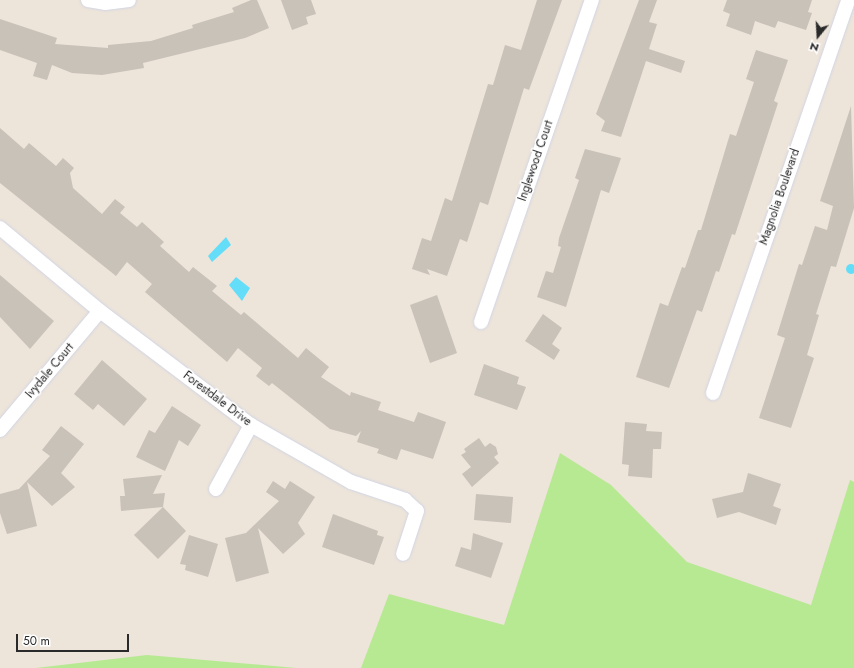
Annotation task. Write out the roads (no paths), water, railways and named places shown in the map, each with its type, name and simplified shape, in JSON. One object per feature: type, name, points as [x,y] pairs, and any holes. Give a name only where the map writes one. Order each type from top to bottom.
[{"type":"street","points":[[88,0],[105,3],[129,0]]},
{"type":"street","name":"Inglewood Court","points":[[481,322],[592,0]]},
{"type":"street","name":"Magnolia Boulevard","points":[[712,393],[848,0]]},
{"type":"street","name":"Forestdale Drive","points":[[0,228],[100,311],[251,425],[351,482],[405,500],[418,511],[404,554]]},
{"type":"street","name":"Ivydale Court","points":[[0,430],[100,311]]},
{"type":"street","points":[[216,489],[251,425]]},
{"type":"water","points":[[226,237],[231,245],[212,262],[208,256]]},
{"type":"water","points":[[849,264],[853,264],[855,265],[855,273],[849,274],[846,271],[846,267]]},
{"type":"water","points":[[236,277],[250,288],[242,301],[229,285]]}]
